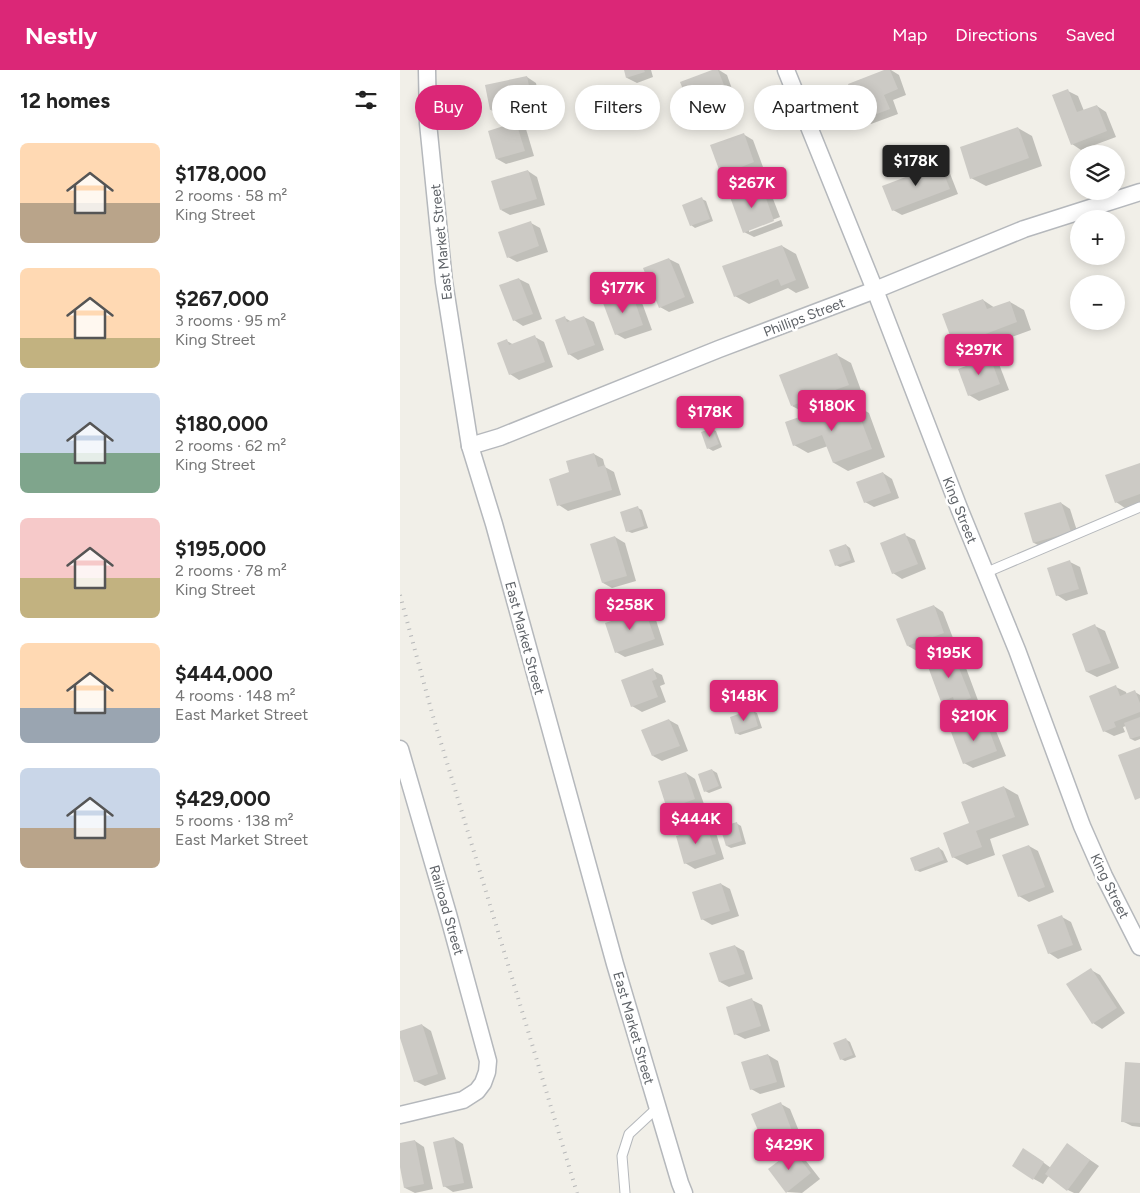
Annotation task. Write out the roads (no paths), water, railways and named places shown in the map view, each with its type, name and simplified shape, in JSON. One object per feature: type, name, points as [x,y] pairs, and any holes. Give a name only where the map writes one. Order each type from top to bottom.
[{"type":"street","name":"East Market Street","points":[[427,70],[428,123],[444,282],[470,446],[657,1108],[684,1193]]},
{"type":"street","name":"King Street","points":[[786,70],[1017,650],[1082,826],[1104,876],[1140,947]]},
{"type":"street","name":"Phillips Street","points":[[470,446],[500,437],[719,349],[875,290],[1024,229],[1140,192]]},
{"type":"street","name":"Railroad Street","points":[[400,749],[487,1051],[488,1061],[483,1083],[477,1091],[463,1100],[400,1115]]},
{"type":"lane","points":[[986,572],[1140,508]]},
{"type":"lane","points":[[625,1193],[622,1156],[629,1134],[657,1108]]},
{"type":"railway","points":[[400,595],[432,713],[577,1193]]}]
